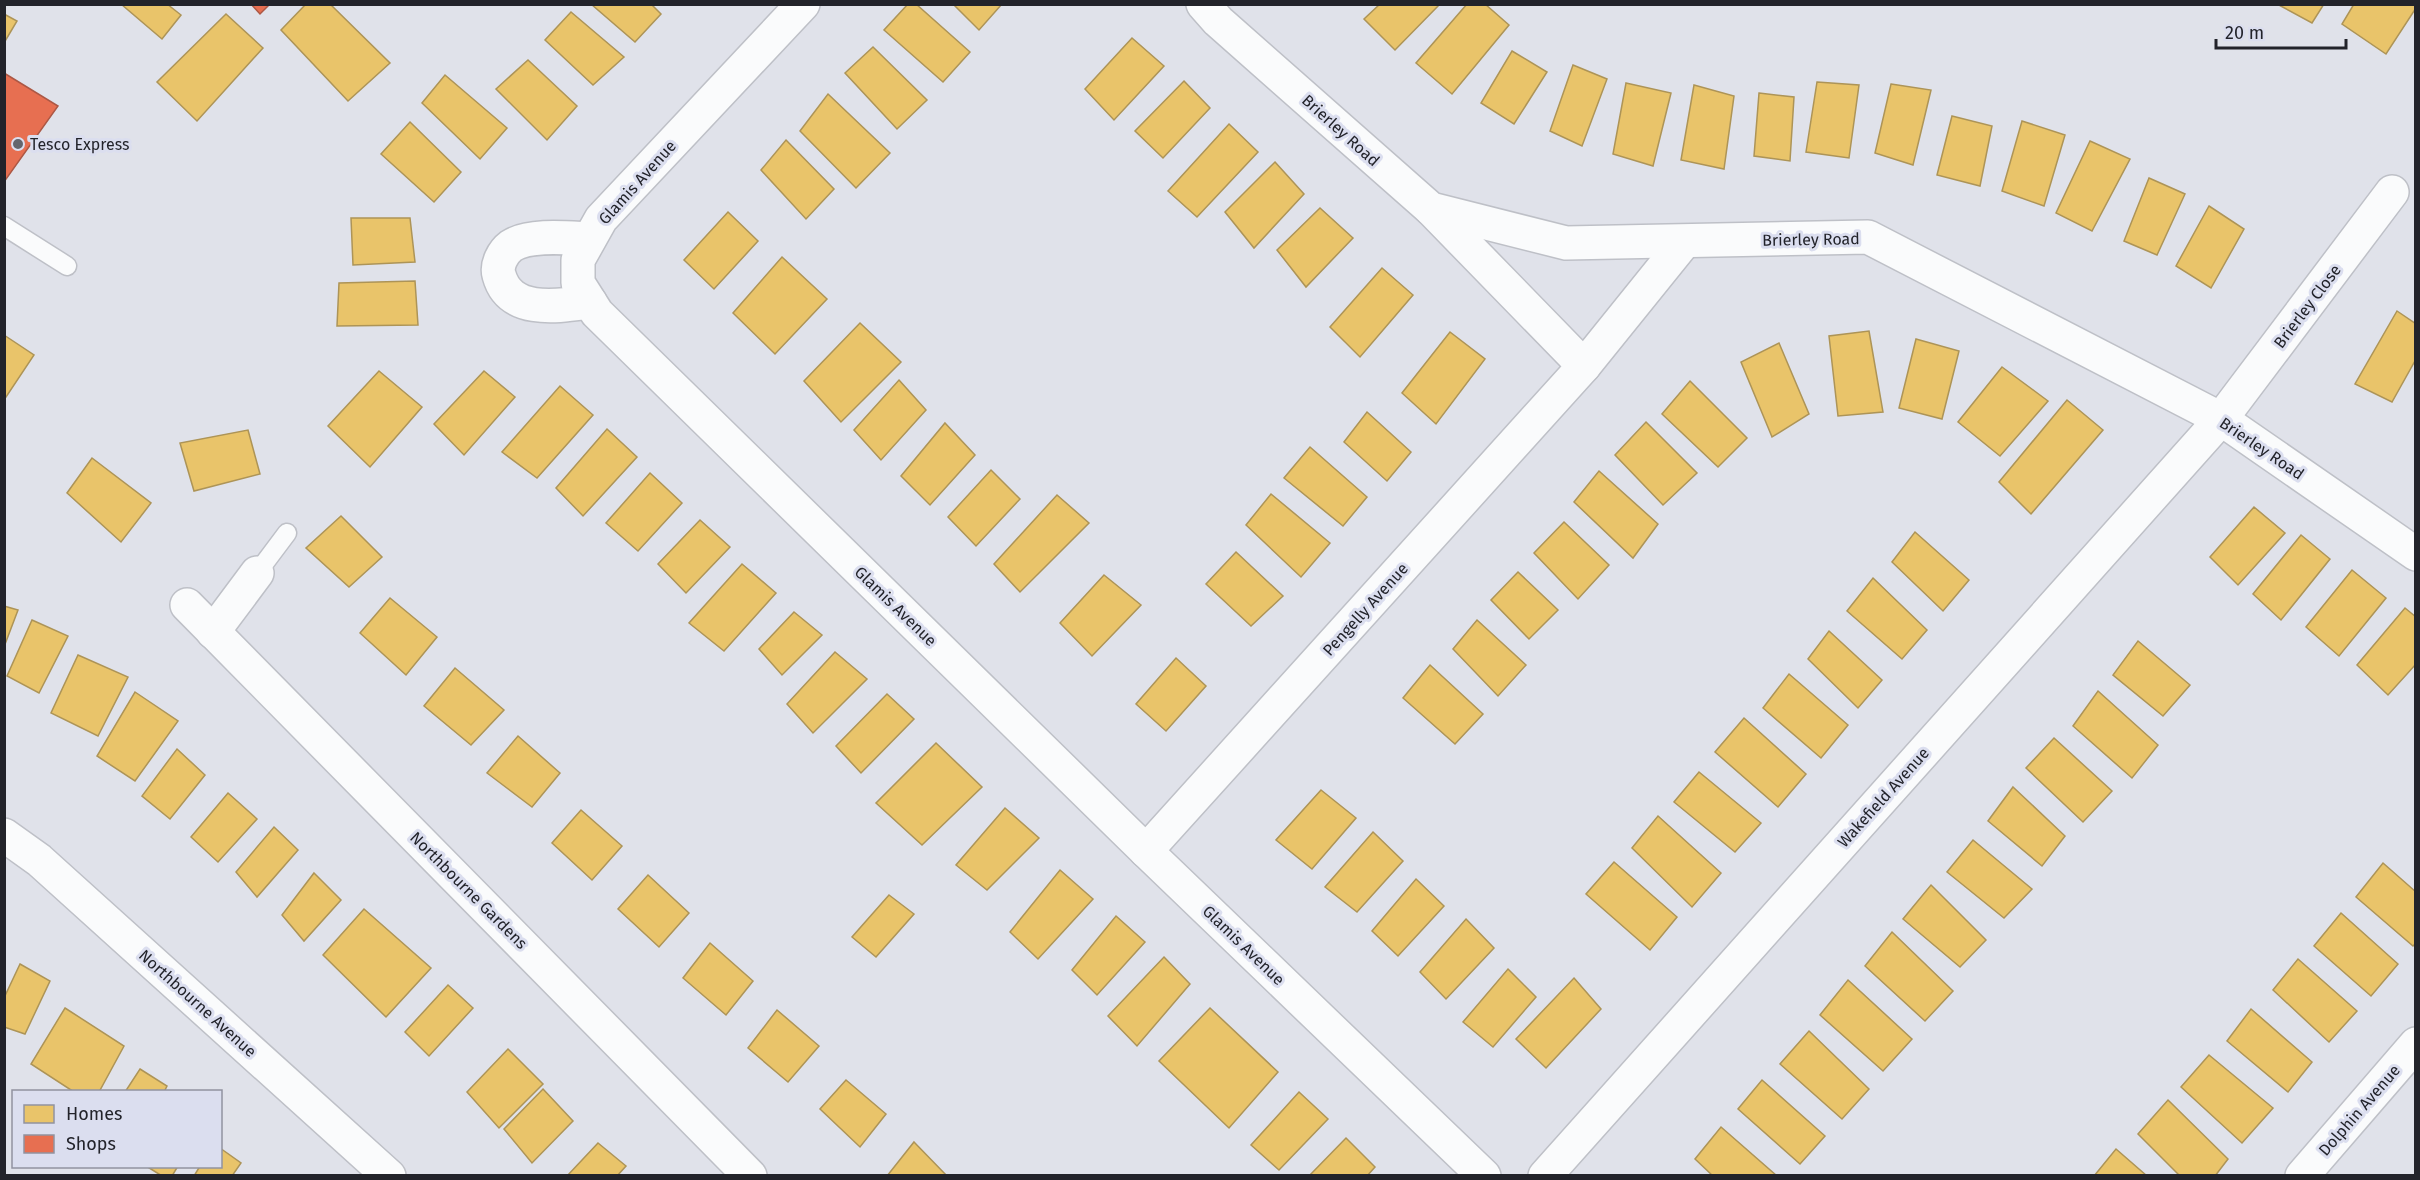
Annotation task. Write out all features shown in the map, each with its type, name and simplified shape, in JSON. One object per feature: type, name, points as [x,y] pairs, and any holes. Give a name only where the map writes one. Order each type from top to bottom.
[{"type":"street","name":"Glamis Avenue","points":[[803,4],[601,219],[578,260],[578,283],[597,313],[1146,851],[1484,1176]]},
{"type":"street","name":"Brierley Road","points":[[1203,4],[1218,21],[1431,210],[1566,243],[1868,237],[2222,419],[2415,554]]},
{"type":"street","name":"Brierley Close","points":[[2222,419],[2392,192]]},
{"type":"street","points":[[1431,210],[1584,366]]},
{"type":"street","points":[[589,239],[527,240],[511,247],[502,257],[498,270],[501,283],[508,293],[523,302],[547,308],[590,302]]},
{"type":"street","name":"Pengelly Avenue","points":[[1146,851],[1584,366],[1684,242]]},
{"type":"street","name":"Wakefield Avenue","points":[[1545,1176],[2222,419]]},
{"type":"street","points":[[213,632],[257,573]]},
{"type":"street","name":"Northbourne Gardens","points":[[187,605],[750,1176]]},
{"type":"street","name":"Northbourne Avenue","points":[[4,835],[39,860],[389,1176]]},
{"type":"street","name":"Dolphin Avenue","points":[[2302,1176],[2415,1044]]},
{"type":"lane","points":[[4,226],[67,266]]},
{"type":"lane","points":[[257,573],[287,533]]},
{"type":"building: Homes","points":[[121,4],[167,4],[181,15],[162,39]]},
{"type":"building: Homes","points":[[306,4],[330,4],[390,63],[348,101],[281,30]]},
{"type":"building: Homes","points":[[591,4],[651,4],[661,14],[635,42]]},
{"type":"building: Homes","points":[[908,4],[916,4],[970,52],[943,82],[884,30]]},
{"type":"building: Homes","points":[[953,4],[1002,4],[979,30]]},
{"type":"building: Homes","points":[[1380,4],[1440,4],[1395,50],[1364,19]]},
{"type":"building: Homes","points":[[1467,4],[1485,4],[1509,25],[1452,94],[1416,63]]},
{"type":"building: Homes","points":[[2277,4],[2324,4],[2312,23]]},
{"type":"building: Homes","points":[[2354,4],[2416,4],[2416,8],[2386,54],[2342,24]]},
{"type":"building: Homes","points":[[571,12],[624,57],[593,85],[545,40]]},
{"type":"building: Homes","points":[[4,14],[17,21],[4,43]]},
{"type":"building: Homes","points":[[226,14],[263,48],[197,121],[157,82]]},
{"type":"building: Homes","points":[[1132,38],[1164,66],[1114,120],[1085,89]]},
{"type":"building: Homes","points":[[873,47],[927,100],[897,129],[845,73]]},
{"type":"building: Homes","points":[[1512,51],[1547,72],[1514,124],[1481,103]]},
{"type":"building: Homes","points":[[528,60],[577,106],[547,140],[496,89]]},
{"type":"building: Homes","points":[[1573,65],[1607,79],[1582,146],[1550,131]]},
{"type":"building: Homes","points":[[445,75],[507,128],[480,159],[422,103]]},
{"type":"building: Homes","points":[[1184,81],[1210,108],[1163,158],[1135,131]]},
{"type":"building: Homes","points":[[1817,82],[1859,85],[1849,158],[1806,152]]},
{"type":"building: Homes","points":[[1626,83],[1671,93],[1653,166],[1613,154]]},
{"type":"building: Homes","points":[[1891,84],[1931,90],[1913,165],[1875,153]]},
{"type":"building: Homes","points":[[1694,85],[1734,96],[1724,169],[1681,160]]},
{"type":"building: Homes","points":[[1759,93],[1794,97],[1790,161],[1754,156]]},
{"type":"building: Homes","points":[[828,94],[890,153],[856,188],[800,131]]},
{"type":"building: Homes","points":[[1952,116],[1992,126],[1980,186],[1937,175]]},
{"type":"building: Homes","points":[[2022,121],[2065,135],[2044,206],[2002,191]]},
{"type":"building: Homes","points":[[410,122],[461,172],[434,202],[381,154]]},
{"type":"building: Homes","points":[[1229,124],[1258,152],[1197,217],[1168,191]]},
{"type":"building: Homes","points":[[786,140],[834,189],[806,219],[761,170]]},
{"type":"building: Homes","points":[[2090,141],[2130,159],[2092,231],[2056,213]]},
{"type":"building: Homes","points":[[1275,162],[1304,194],[1254,248],[1225,212]]},
{"type":"building: Homes","points":[[2149,178],[2185,194],[2157,255],[2124,241]]},
{"type":"building: Homes","points":[[2209,206],[2244,229],[2211,288],[2176,266]]},
{"type":"building: Homes","points":[[1320,208],[1353,238],[1306,287],[1277,250]]},
{"type":"building: Homes","points":[[728,212],[758,241],[714,289],[684,260]]},
{"type":"building: Homes","points":[[351,218],[410,218],[415,262],[353,265]]},
{"type":"building: Homes","points":[[782,257],[827,299],[775,354],[733,313]]},
{"type":"building: Homes","points":[[1382,268],[1413,295],[1360,357],[1330,327]]},
{"type":"building: Homes","points":[[415,281],[418,325],[337,326],[339,283]]},
{"type":"building: Homes","points":[[2397,311],[2416,324],[2416,359],[2392,402],[2355,384]]},
{"type":"building: Homes","points":[[860,323],[901,362],[841,422],[804,381]]},
{"type":"building: Homes","points":[[1869,331],[1883,412],[1838,416],[1829,336]]},
{"type":"building: Homes","points":[[1450,332],[1485,359],[1436,424],[1402,393]]},
{"type":"building: Homes","points":[[4,335],[34,355],[6,397],[4,396]]},
{"type":"building: Homes","points":[[1916,339],[1959,351],[1942,419],[1899,408]]},
{"type":"building: Homes","points":[[1779,343],[1809,414],[1772,437],[1741,362]]},
{"type":"building: Homes","points":[[2002,367],[2048,401],[2000,456],[1958,422]]},
{"type":"building: Homes","points":[[379,371],[422,407],[370,467],[328,426]]},
{"type":"building: Homes","points":[[484,371],[515,397],[464,455],[434,424]]},
{"type":"building: Homes","points":[[899,380],[926,410],[881,460],[854,430]]},
{"type":"building: Homes","points":[[1690,381],[1747,438],[1718,467],[1662,414]]},
{"type":"building: Homes","points":[[560,386],[593,415],[537,478],[502,452]]},
{"type":"building: Homes","points":[[2067,400],[2103,430],[2031,514],[1999,482]]},
{"type":"building: Homes","points":[[1367,412],[1411,452],[1387,481],[1344,442]]},
{"type":"building: Homes","points":[[1646,422],[1697,473],[1663,505],[1615,455]]},
{"type":"building: Homes","points":[[945,423],[975,455],[930,505],[901,476]]},
{"type":"building: Homes","points":[[607,429],[637,457],[583,516],[556,488]]},
{"type":"building: Homes","points":[[248,430],[260,474],[194,491],[180,443]]},
{"type":"building: Homes","points":[[1310,447],[1367,497],[1343,526],[1284,478]]},
{"type":"building: Homes","points":[[92,458],[151,503],[121,542],[67,493]]},
{"type":"building: Homes","points":[[991,470],[1020,499],[976,546],[948,517]]},
{"type":"building: Homes","points":[[1599,471],[1658,524],[1633,558],[1574,502]]},
{"type":"building: Homes","points":[[650,473],[682,503],[638,551],[606,523]]},
{"type":"building: Homes","points":[[1271,494],[1330,543],[1301,577],[1246,525]]},
{"type":"building: Homes","points":[[1057,495],[1089,523],[1020,592],[994,564]]},
{"type":"building: Homes","points":[[2254,507],[2285,533],[2238,585],[2210,557]]},
{"type":"building: Homes","points":[[341,516],[382,557],[349,587],[306,548]]},
{"type":"building: Homes","points":[[700,520],[730,547],[686,593],[658,564]]},
{"type":"building: Homes","points":[[1564,522],[1609,565],[1578,599],[1534,553]]},
{"type":"building: Homes","points":[[1915,532],[1969,580],[1943,611],[1892,562]]},
{"type":"building: Homes","points":[[2301,535],[2330,559],[2281,620],[2253,594]]},
{"type":"building: Homes","points":[[1236,552],[1283,596],[1251,626],[1206,584]]},
{"type":"building: Homes","points":[[742,564],[776,593],[724,651],[689,623]]},
{"type":"building: Homes","points":[[2352,570],[2386,598],[2339,656],[2306,627]]},
{"type":"building: Homes","points":[[1518,572],[1558,610],[1529,639],[1491,600]]},
{"type":"building: Homes","points":[[1104,575],[1141,605],[1092,656],[1060,623]]},
{"type":"building: Homes","points":[[1873,578],[1927,630],[1902,659],[1847,611]]},
{"type":"building: Homes","points":[[390,598],[437,637],[406,675],[360,633]]},
{"type":"building: Homes","points":[[4,606],[18,610],[4,647]]},
{"type":"building: Homes","points":[[2405,608],[2416,617],[2416,664],[2388,695],[2357,665]]},
{"type":"building: Homes","points":[[794,612],[822,635],[782,675],[759,649]]},
{"type":"building: Homes","points":[[32,620],[68,636],[39,693],[7,676]]},
{"type":"building: Homes","points":[[1477,620],[1526,665],[1498,696],[1453,649]]},
{"type":"building: Homes","points":[[1829,631],[1882,680],[1858,708],[1808,659]]},
{"type":"building: Homes","points":[[2138,641],[2190,685],[2163,716],[2113,675]]},
{"type":"building: Homes","points":[[835,652],[867,679],[813,733],[787,704]]},
{"type":"building: Homes","points":[[78,655],[128,677],[98,736],[51,713]]},
{"type":"building: Homes","points":[[1176,658],[1206,686],[1166,731],[1136,704]]},
{"type":"building: Homes","points":[[1430,665],[1483,714],[1455,744],[1403,698]]},
{"type":"building: Homes","points":[[455,668],[504,710],[471,745],[424,706]]},
{"type":"building: Homes","points":[[1789,674],[1848,725],[1821,758],[1763,708]]},
{"type":"building: Homes","points":[[2098,691],[2158,745],[2132,778],[2073,726]]},
{"type":"building: Homes","points":[[135,692],[178,721],[135,781],[97,756]]},
{"type":"building: Homes","points":[[887,694],[914,719],[861,773],[836,746]]},
{"type":"building: Homes","points":[[1744,718],[1806,774],[1778,807],[1715,752]]},
{"type":"building: Homes","points":[[518,736],[560,773],[532,807],[487,773]]},
{"type":"building: Homes","points":[[2054,738],[2112,791],[2083,822],[2026,768]]},
{"type":"building: Homes","points":[[936,743],[982,787],[922,845],[876,803]]},
{"type":"building: Homes","points":[[177,749],[205,775],[170,819],[142,796]]},
{"type":"building: Homes","points":[[1699,772],[1761,823],[1735,852],[1674,802]]},
{"type":"building: Homes","points":[[2013,787],[2065,836],[2042,866],[1988,821]]},
{"type":"building: Homes","points":[[1321,790],[1356,818],[1312,869],[1276,840]]},
{"type":"building: Homes","points":[[228,793],[257,819],[218,862],[191,837]]},
{"type":"building: Homes","points":[[1005,808],[1039,838],[987,890],[956,865]]},
{"type":"building: Homes","points":[[581,810],[622,846],[592,880],[552,843]]},
{"type":"building: Homes","points":[[1658,816],[1721,873],[1692,907],[1632,848]]},
{"type":"building: Homes","points":[[274,827],[298,850],[257,897],[236,872]]},
{"type":"building: Homes","points":[[1373,832],[1403,861],[1357,912],[1325,887]]},
{"type":"building: Homes","points":[[1973,840],[2032,889],[2004,918],[1947,872]]},
{"type":"building: Homes","points":[[1614,862],[1677,917],[1650,950],[1586,894]]},
{"type":"building: Homes","points":[[2383,863],[2416,892],[2416,943],[2413,946],[2356,897]]},
{"type":"building: Homes","points":[[1060,870],[1093,899],[1038,959],[1010,932]]},
{"type":"building: Homes","points":[[314,873],[341,900],[304,941],[282,915]]},
{"type":"building: Homes","points":[[648,875],[689,913],[659,947],[618,909]]},
{"type":"building: Homes","points":[[1416,879],[1444,906],[1398,956],[1372,931]]},
{"type":"building: Homes","points":[[1931,885],[1986,940],[1960,967],[1903,919]]},
{"type":"building: Homes","points":[[889,895],[914,914],[876,957],[852,937]]},
{"type":"building: Homes","points":[[364,909],[431,968],[386,1017],[323,955]]},
{"type":"building: Homes","points":[[2341,913],[2398,964],[2371,996],[2314,946]]},
{"type":"building: Homes","points":[[1116,916],[1145,942],[1097,995],[1072,970]]},
{"type":"building: Homes","points":[[1466,919],[1494,948],[1446,999],[1420,972]]},
{"type":"building: Homes","points":[[1892,932],[1953,991],[1925,1021],[1865,966]]},
{"type":"building: Homes","points":[[710,943],[753,981],[726,1015],[683,978]]},
{"type":"building: Homes","points":[[1164,957],[1190,984],[1137,1046],[1108,1016]]},
{"type":"building: Homes","points":[[2298,959],[2357,1011],[2329,1042],[2273,990]]},
{"type":"building: Homes","points":[[20,964],[50,981],[25,1034],[4,1027],[4,998]]},
{"type":"building: Homes","points":[[1508,969],[1536,997],[1493,1047],[1463,1022]]},
{"type":"building: Homes","points":[[1574,978],[1601,1009],[1546,1068],[1516,1039]]},
{"type":"building: Homes","points":[[1848,980],[1912,1039],[1883,1071],[1820,1015]]},
{"type":"building: Homes","points":[[448,985],[473,1008],[429,1056],[405,1032]]},
{"type":"building: Homes","points":[[65,1008],[124,1046],[100,1090],[71,1090],[31,1064]]},
{"type":"building: Homes","points":[[1210,1008],[1278,1072],[1229,1128],[1159,1061]]},
{"type":"building: Homes","points":[[2251,1009],[2312,1062],[2288,1092],[2227,1041]]},
{"type":"building: Homes","points":[[777,1010],[819,1046],[788,1082],[748,1048]]},
{"type":"building: Homes","points":[[1809,1031],[1869,1089],[1842,1119],[1780,1064]]},
{"type":"building: Homes","points":[[508,1049],[543,1084],[499,1128],[467,1092]]},
{"type":"building: Homes","points":[[2209,1055],[2273,1108],[2242,1143],[2181,1087]]},
{"type":"building: Homes","points":[[140,1069],[167,1086],[165,1090],[126,1090]]},
{"type":"building: Homes","points":[[846,1080],[886,1114],[860,1147],[820,1109]]},
{"type":"building: Homes","points":[[1762,1080],[1825,1136],[1800,1164],[1738,1109]]},
{"type":"building: Homes","points":[[543,1089],[573,1121],[532,1163],[504,1129]]},
{"type":"building: Homes","points":[[1299,1092],[1328,1119],[1279,1170],[1251,1145]]},
{"type":"building: Homes","points":[[2168,1100],[2228,1159],[2215,1176],[2180,1176],[2138,1134]]},
{"type":"building: Homes","points":[[1721,1127],[1777,1176],[1713,1176],[1695,1159]]},
{"type":"building: Homes","points":[[1346,1138],[1375,1167],[1367,1176],[1309,1176]]},
{"type":"building: Homes","points":[[914,1142],[947,1176],[887,1176]]},
{"type":"building: Homes","points":[[598,1143],[626,1166],[617,1176],[567,1176]]},
{"type":"building: Homes","points":[[222,1149],[241,1163],[232,1176],[194,1176],[199,1168],[222,1168]]},
{"type":"building: Homes","points":[[2116,1149],[2147,1176],[2094,1176]]},
{"type":"building: Homes","points":[[149,1168],[177,1168],[172,1176],[162,1176]]},
{"type":"building: Shops","points":[[251,4],[270,4],[260,14]]},
{"type":"building: Shops","name":"Tesco Express","points":[[4,73],[58,106],[4,182]]},
{"type":"place","name":"Tesco Express","points":[[18,144]]}]
